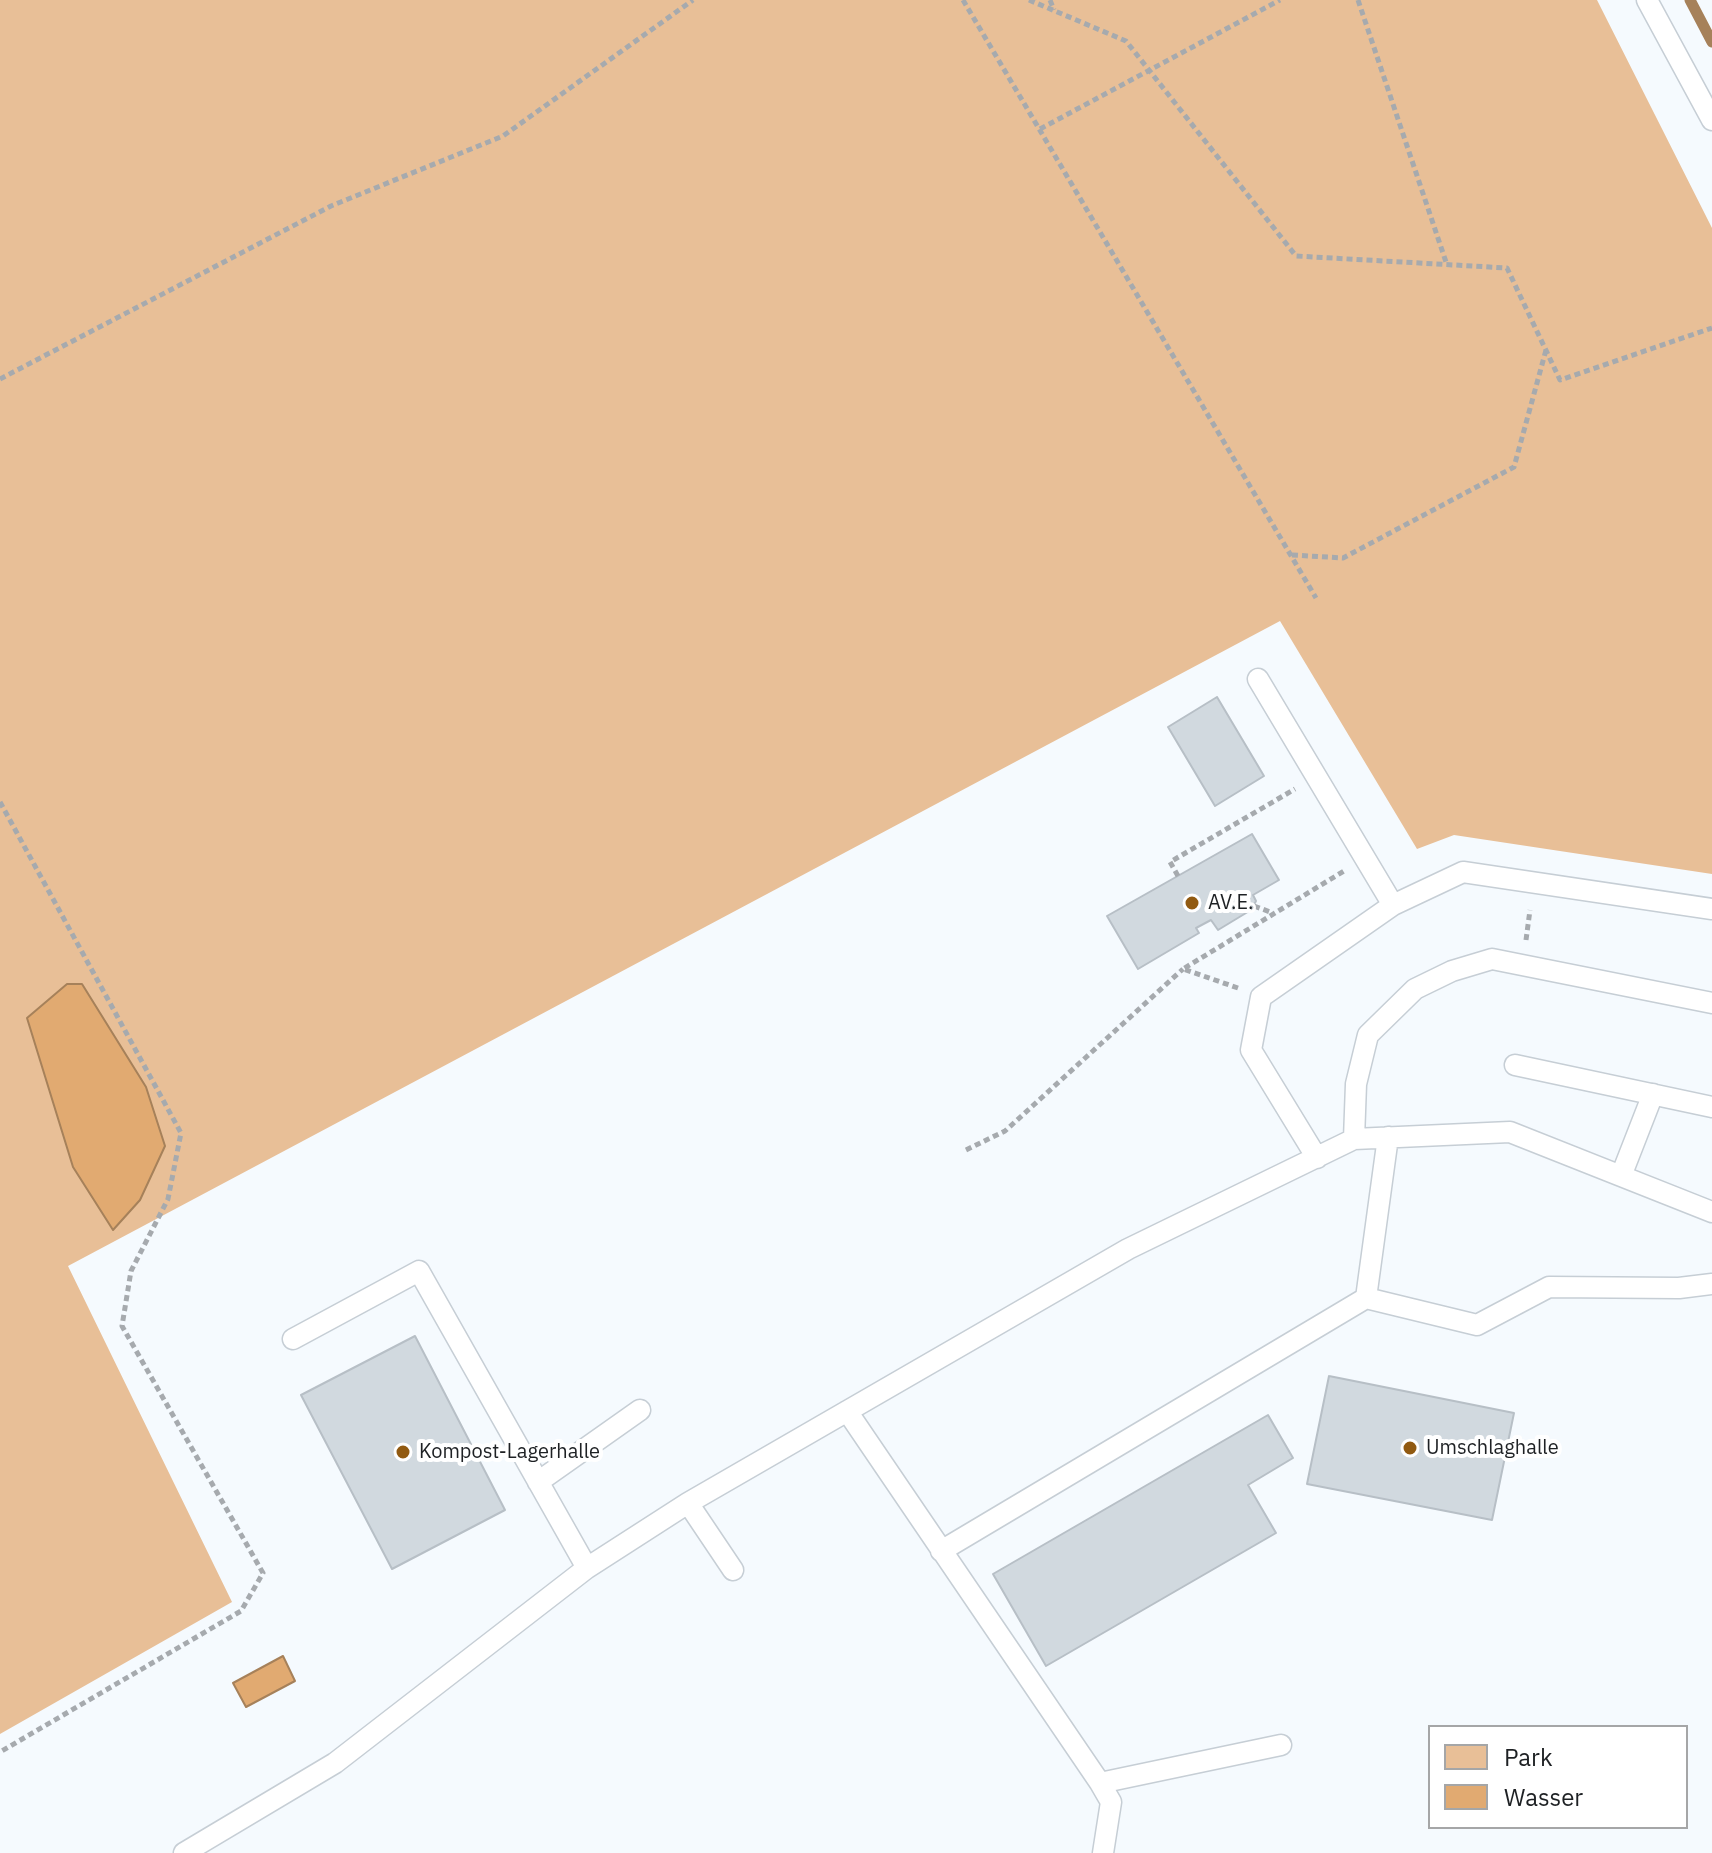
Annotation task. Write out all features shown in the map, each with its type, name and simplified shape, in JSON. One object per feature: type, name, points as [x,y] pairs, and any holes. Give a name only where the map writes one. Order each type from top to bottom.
[{"type":"lane","points":[[1647,0],[1712,120]]},
{"type":"lane","points":[[1258,679],[1393,905]]},
{"type":"lane","points":[[1317,1158],[1251,1050],[1261,997],[1393,905],[1463,872],[1712,909]]},
{"type":"lane","points":[[1354,1139],[1356,1084],[1368,1035],[1415,989],[1452,971],[1492,959],[1712,1003]]},
{"type":"lane","points":[[1515,1065],[1712,1107]]},
{"type":"lane","points":[[1621,1176],[1653,1094]]},
{"type":"lane","points":[[184,1853],[335,1763],[587,1568],[688,1503],[1128,1249],[1354,1139],[1510,1132],[1712,1212]]},
{"type":"lane","points":[[1366,1298],[1388,1137]]},
{"type":"lane","points":[[293,1339],[419,1271],[587,1568]]},
{"type":"lane","points":[[941,1551],[1366,1298],[1477,1325],[1549,1287],[1679,1288],[1712,1284]]},
{"type":"lane","points":[[538,1482],[640,1410]]},
{"type":"lane","points":[[847,1411],[1100,1783],[1111,1802],[1103,1853]]},
{"type":"lane","points":[[688,1503],[733,1570]]},
{"type":"lane","points":[[1100,1783],[1281,1745]]},
{"type":"path","points":[[0,379],[331,206],[503,136],[693,0]]},
{"type":"path","points":[[963,0],[1316,598]]},
{"type":"path","points":[[1029,0],[1126,41],[1296,256],[1446,262],[1507,268],[1560,380],[1712,328]]},
{"type":"path","points":[[1050,0],[1055,11]]},
{"type":"path","points":[[1040,129],[1280,0]]},
{"type":"path","points":[[1358,0],[1446,262]]},
{"type":"path","points":[[1291,555],[1343,558],[1514,467],[1546,350]]},
{"type":"path","points":[[1178,876],[1170,862],[1317,777]]},
{"type":"path","points":[[0,802],[181,1133],[168,1199],[131,1271],[122,1326],[263,1573],[241,1611],[0,1752]]},
{"type":"path","points":[[966,1150],[1005,1131],[1183,969],[1365,858]]},
{"type":"path","points":[[1254,906],[1274,914]]},
{"type":"path","points":[[1529,921],[1530,908]]},
{"type":"path","points":[[1183,969],[1261,997]]},
{"type":"green space","points":[[0,0],[1597,0],[1712,228],[1712,874],[1454,835],[1417,849],[1280,621],[68,1266],[232,1602],[0,1734]]},
{"type":"water","points":[[67,984],[82,984],[146,1087],[165,1146],[140,1200],[113,1230],[73,1167],[27,1018]]},
{"type":"water","points":[[283,1656],[295,1681],[246,1707],[233,1683]]},
{"type":"building","points":[[1217,697],[1264,776],[1215,806],[1168,727]]},
{"type":"building","name":"AV.E.","points":[[1252,834],[1279,880],[1253,895],[1256,901],[1251,910],[1218,930],[1211,920],[1196,928],[1199,933],[1138,969],[1107,916]]},
{"type":"building","name":"Kompost-Lagerhalle","points":[[415,1336],[505,1510],[392,1569],[301,1395]]},
{"type":"building","name":"Umschlaghalle","points":[[1329,1376],[1514,1413],[1492,1520],[1307,1484]]},
{"type":"building","points":[[1268,1415],[1293,1458],[1248,1485],[1276,1533],[1046,1666],[993,1574]]},
{"type":"waterway","points":[[1690,0],[1712,42]]},
{"type":"place","name":"AV.E.","points":[[1192,903]]},
{"type":"place","name":"Umschlaghalle","points":[[1410,1448]]},
{"type":"place","name":"Kompost-Lagerhalle","points":[[403,1452]]}]
